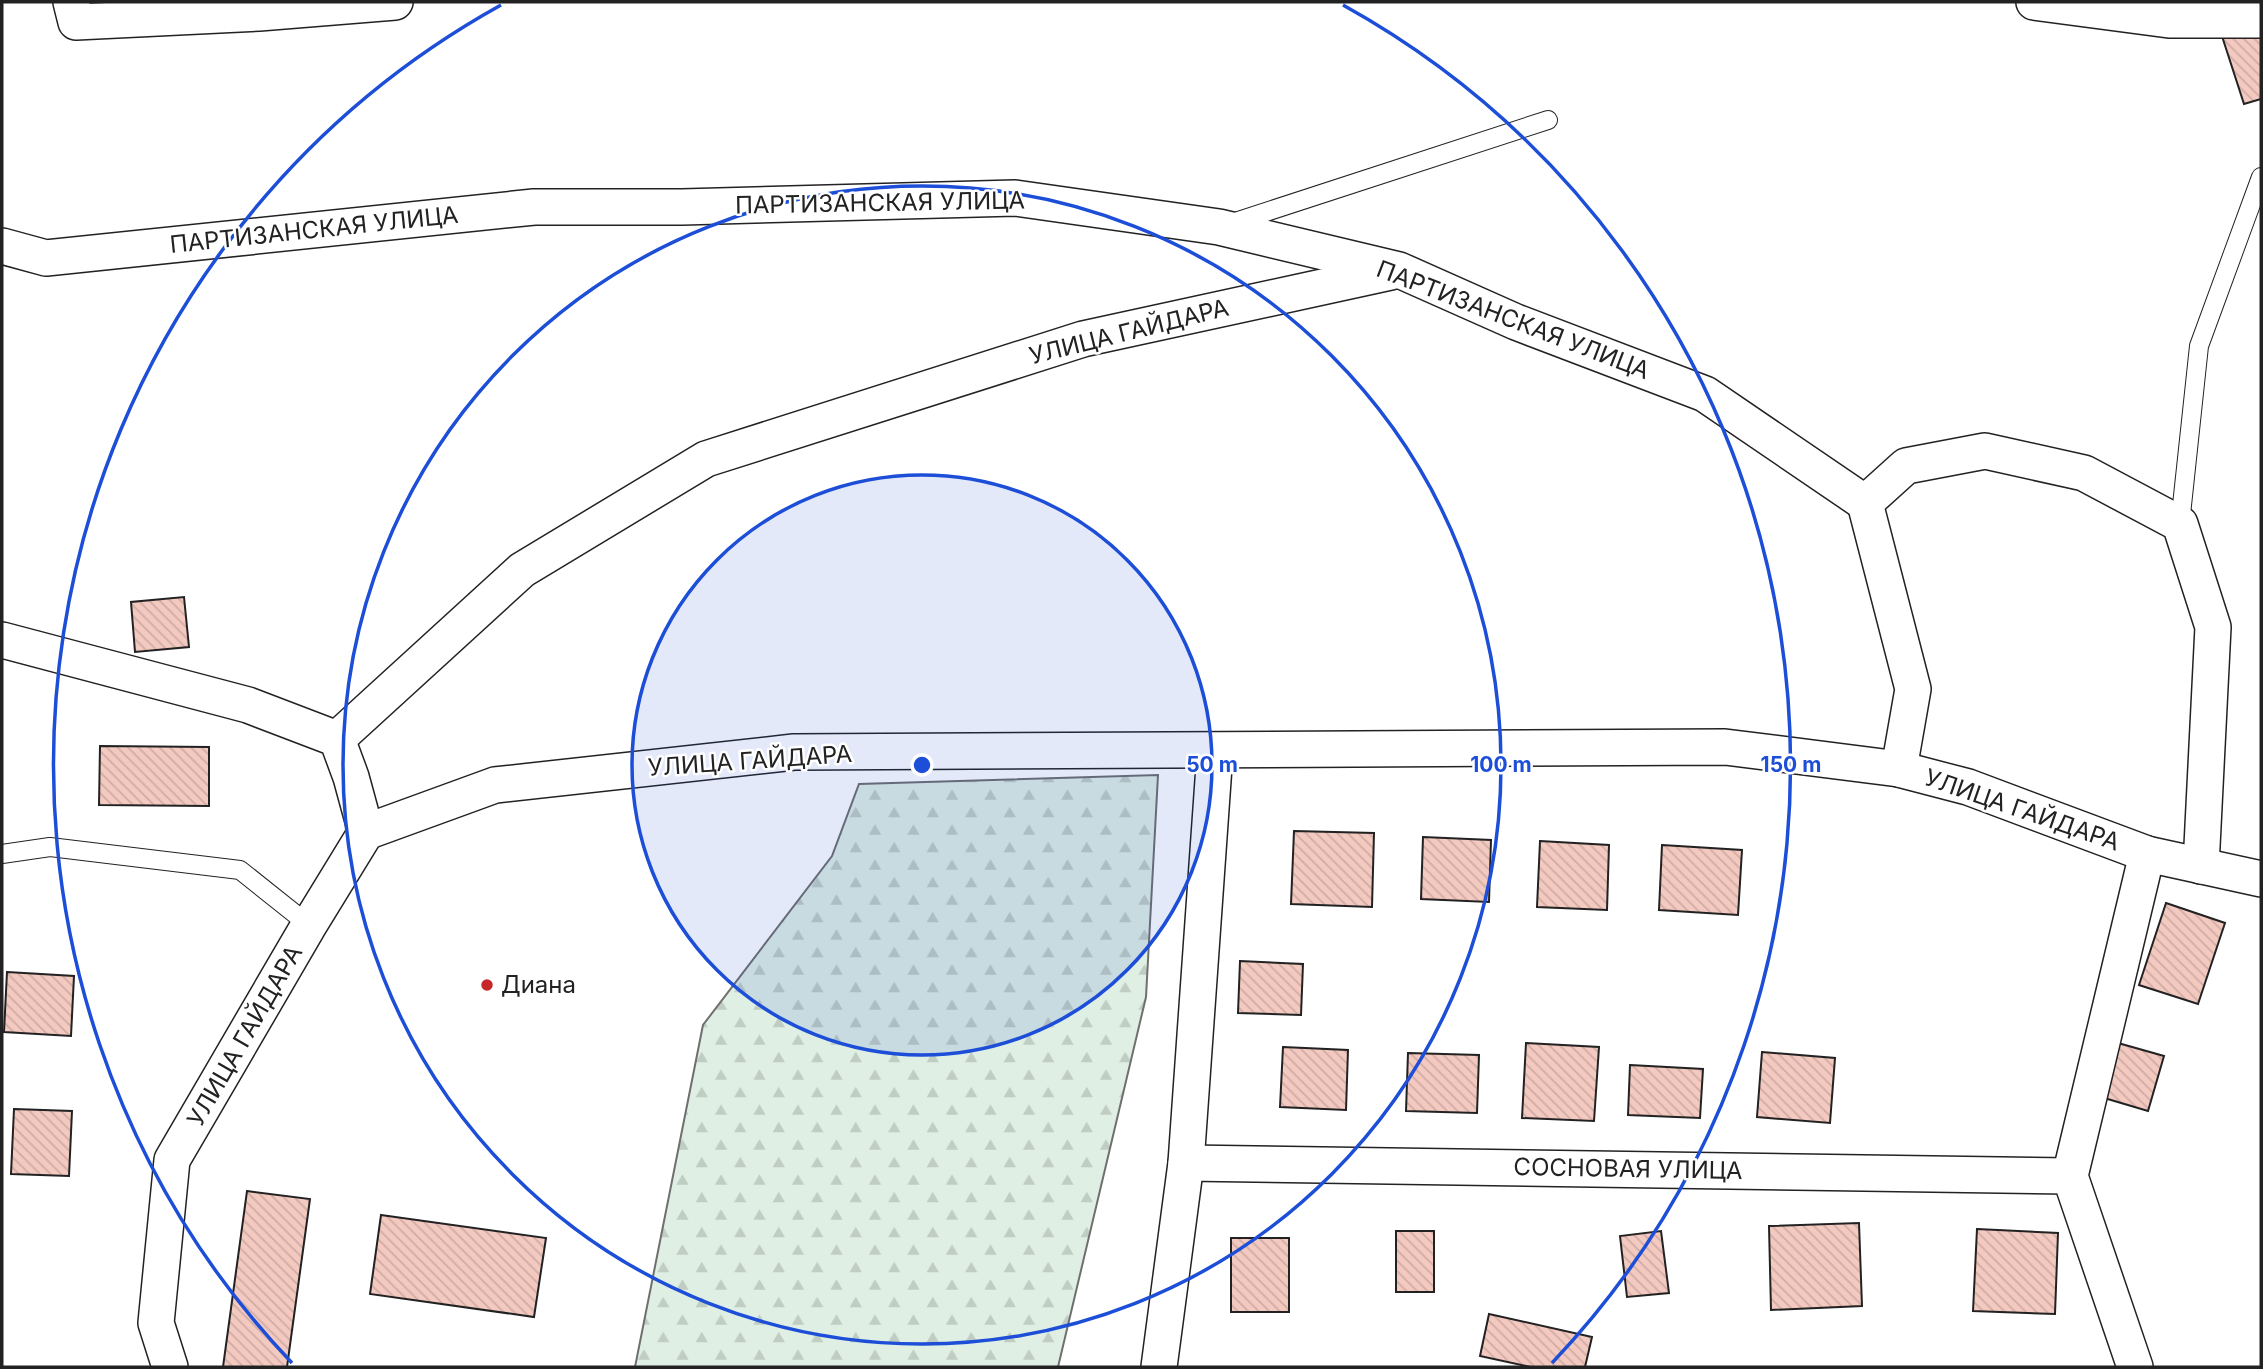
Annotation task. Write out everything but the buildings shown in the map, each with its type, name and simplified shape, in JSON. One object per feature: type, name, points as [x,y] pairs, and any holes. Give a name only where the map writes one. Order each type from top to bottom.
[{"type":"street","points":[[71,2],[76,22],[256,8],[395,2]]},
{"type":"street","points":[[2034,2],[2169,20],[2261,20]]},
{"type":"street","name":"ПАРТИЗАНСКАЯ УЛИЦА","points":[[2,246],[46,257],[534,207],[1015,198],[1219,227],[1399,270],[1516,322],[1705,394],[1865,503]]},
{"type":"street","name":"УЛИЦА ГАЙДАРА","points":[[337,739],[522,570],[706,459],[1083,339],[1399,270]]},
{"type":"street","points":[[1899,769],[1913,689],[1865,503],[1906,466],[1985,451],[2084,473],[2180,524],[2213,627],[2201,866]]},
{"type":"street","points":[[2,640],[248,705],[337,739],[366,832]]},
{"type":"street","name":"УЛИЦА ГАЙДАРА","points":[[170,1367],[156,1323],[172,1160],[366,832],[495,785],[794,752],[1215,752],[1725,747],[1899,769],[1968,787],[2147,854],[2261,879]]},
{"type":"street","points":[[1159,1367],[1186,1163],[1215,752]]},
{"type":"street","points":[[2134,1367],[2070,1176],[2147,854]]},
{"type":"street","name":"СОСНОВАЯ УЛИЦА","points":[[1186,1163],[2070,1176]]},
{"type":"lane","points":[[1219,227],[1548,120]]},
{"type":"lane","points":[[2180,524],[2199,346],[2261,177]]},
{"type":"lane","points":[[2,854],[50,847],[240,870],[309,925]]},
{"type":"green space","points":[[1158,775],[1146,997],[1058,1367],[635,1367],[703,1025],[832,856],[859,784]]},
{"type":"place","name":"Диана","points":[[487,985]]}]
